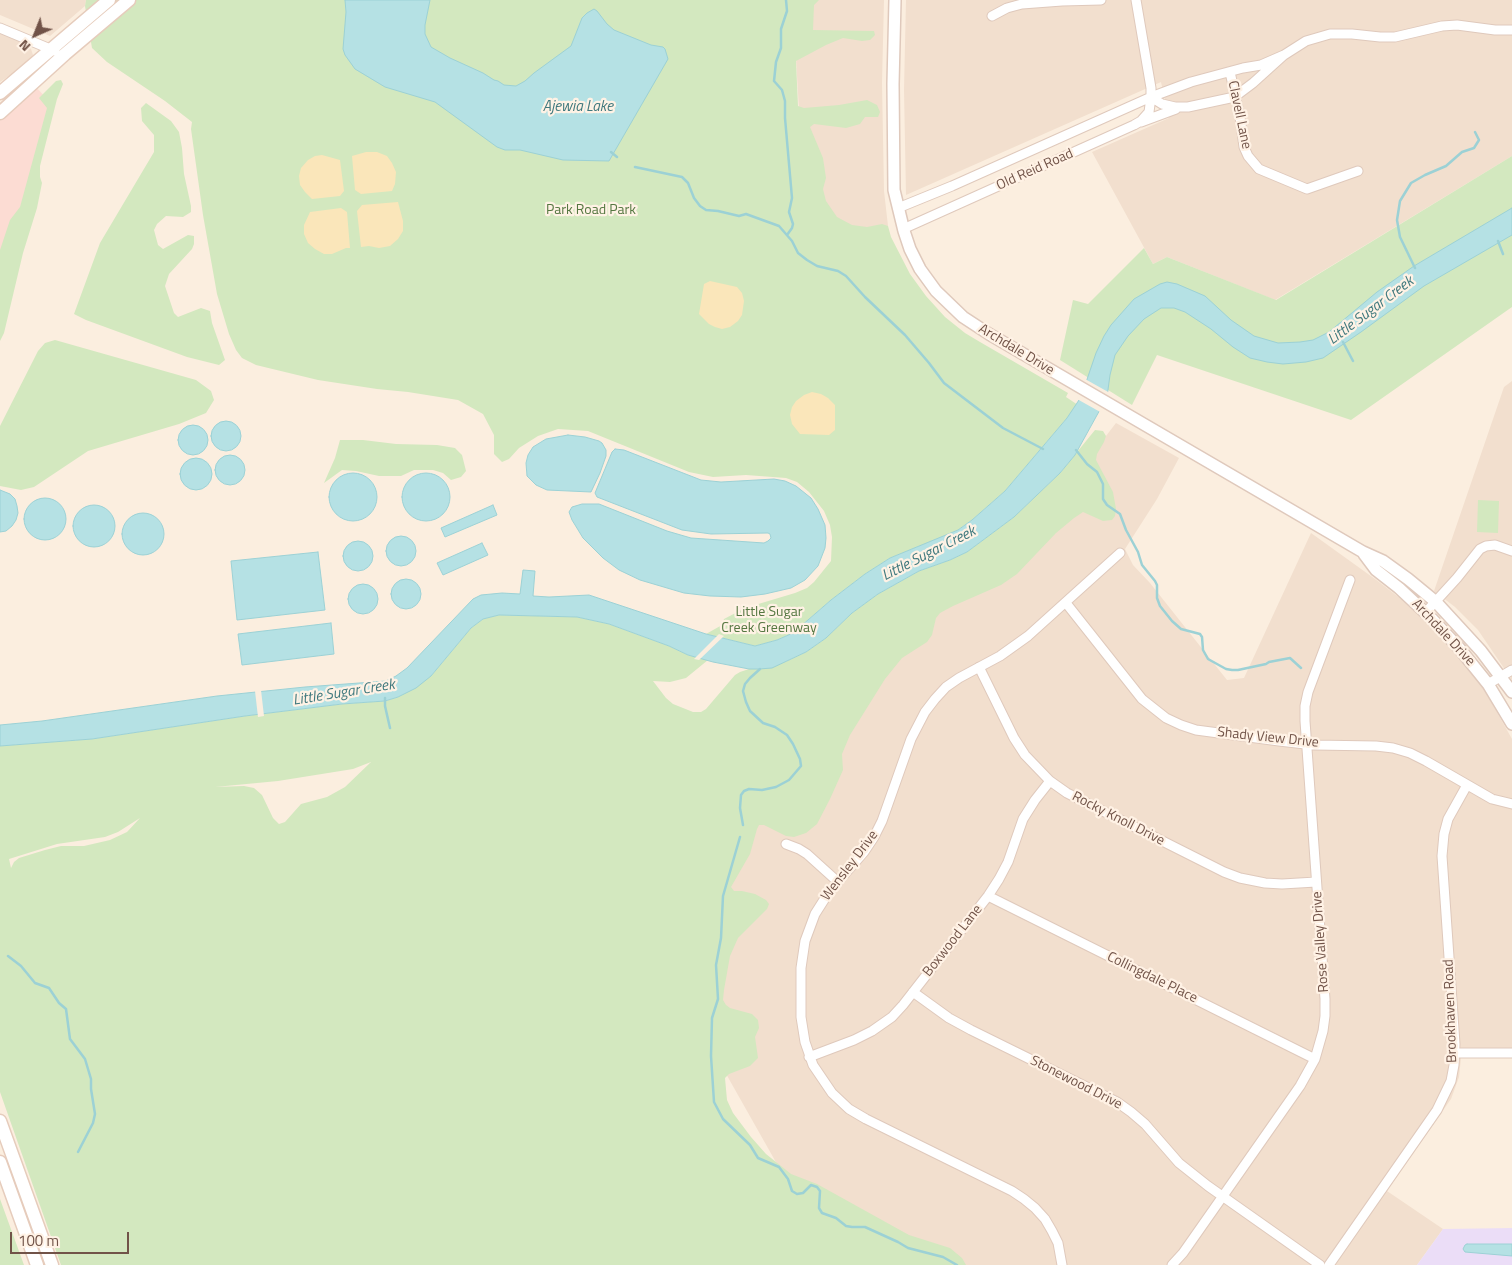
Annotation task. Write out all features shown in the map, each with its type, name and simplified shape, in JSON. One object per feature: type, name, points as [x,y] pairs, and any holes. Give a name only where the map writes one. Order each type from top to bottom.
[{"type":"main road","points":[[0,93],[109,0]]},
{"type":"main road","points":[[0,113],[129,0]]},
{"type":"main road","points":[[0,1121],[52,1265]]},
{"type":"main road","points":[[0,1162],[37,1265]]},
{"type":"street","name":"Archdale Drive","points":[[895,0],[893,84],[894,190],[903,229],[910,249],[920,269],[936,291],[955,310],[980,329],[1363,552],[1382,561],[1436,602],[1481,651],[1511,688]]},
{"type":"street","points":[[992,16],[1007,8],[1022,4],[1101,0]]},
{"type":"street","name":"Old Reid Road","points":[[903,229],[1140,121],[1149,112],[1151,88],[1136,0]]},
{"type":"street","points":[[1134,125],[1181,108],[1235,96],[1253,83],[1284,55],[1306,41],[1327,35],[1395,37],[1436,27],[1457,25],[1495,30],[1512,30]]},
{"type":"street","points":[[0,28],[51,50],[66,54]]},
{"type":"street","points":[[1151,97],[1186,84],[1260,65],[1284,55]]},
{"type":"street","name":"Clavell Lane","points":[[1230,72],[1244,147],[1248,156],[1259,169],[1307,189],[1358,170]]},
{"type":"street","points":[[1151,97],[1168,107],[1181,108]]},
{"type":"street","name":"Old Reid Road","points":[[898,208],[952,186],[1151,97]]},
{"type":"street","points":[[1426,612],[1480,550],[1486,546],[1495,545],[1512,551]]},
{"type":"street","name":"Archdale Drive","points":[[1363,552],[1376,570],[1426,612],[1459,648],[1488,684],[1512,724]]},
{"type":"street","name":"Wensley Drive","points":[[1062,1265],[1058,1243],[1052,1230],[1045,1219],[1024,1198],[866,1119],[849,1108],[826,1087],[809,1057],[804,1042],[801,1017],[801,968],[808,930],[815,914],[824,899],[864,852],[874,837],[882,821],[911,739],[925,712],[946,687],[1010,650],[1028,636],[1120,553]]},
{"type":"street","name":"Rose Valley Drive","points":[[1172,1265],[1183,1253],[1300,1086],[1315,1059],[1324,1032],[1325,1016],[1305,714],[1308,692],[1350,580]]},
{"type":"street","name":"Shady View Drive","points":[[1066,603],[1142,698],[1166,718],[1181,725],[1196,730],[1306,744],[1394,748],[1426,761],[1492,799],[1512,804]]},
{"type":"street","name":"Rocky Knoll Drive","points":[[979,667],[1014,738],[1025,755],[1050,781],[1076,798],[1224,872],[1240,878],[1282,884],[1316,882]]},
{"type":"street","points":[[1488,684],[1512,670]]},
{"type":"street","points":[[1496,696],[1511,688]]},
{"type":"street","name":"Boxwood Lane","points":[[809,1057],[854,1040],[872,1031],[892,1017],[988,896],[1008,862],[1023,819],[1050,781]]},
{"type":"street","name":"Brookhaven Road","points":[[1328,1265],[1437,1110],[1451,1081],[1455,1053],[1442,856],[1444,834],[1448,819],[1467,785]]},
{"type":"street","points":[[786,844],[807,854],[838,882]]},
{"type":"street","name":"Collingdale Place","points":[[988,896],[1315,1059]]},
{"type":"street","name":"Stonewood Drive","points":[[913,992],[949,1018],[971,1030],[1117,1102],[1145,1124],[1180,1164],[1320,1265]]},
{"type":"street","points":[[1455,1053],[1512,1053]]},
{"type":"shaded area","points":[[0,0],[86,0],[85,6],[50,36],[0,15]]},
{"type":"shaded area","points":[[779,0],[884,0],[882,83],[884,191],[888,226],[820,260],[799,110],[794,24]]},
{"type":"shaded area","points":[[906,0],[1512,0],[1512,156],[1275,300],[1167,257],[1153,264],[1092,152],[1169,118],[1161,82],[906,195],[904,90]]},
{"type":"shaded area","points":[[0,33],[27,45],[33,55],[29,62],[0,82]]},
{"type":"shaded area","points":[[36,87],[47,99],[52,115],[0,266],[0,119]]},
{"type":"shaded area","points":[[1512,381],[1512,680],[1478,630],[1455,607],[1434,591],[1504,387]]},
{"type":"shaded area","points":[[1116,423],[1179,458],[1157,499],[1125,549],[1133,565],[1150,583],[1227,680],[1244,678],[1311,533],[1401,599],[1445,641],[1485,691],[1512,739],[1512,1058],[1461,1058],[1459,1077],[1451,1099],[1387,1191],[1443,1229],[1417,1265],[834,1265],[712,1049],[723,896],[773,774],[1082,467]]},
{"type":"shaded area","points":[[1512,1228],[1512,1265],[1417,1265],[1443,1229]]},
{"type":"green space","name":"Park Road Park","points":[[86,0],[819,0],[814,5],[813,30],[874,31],[875,35],[870,40],[862,41],[843,38],[796,61],[798,106],[804,108],[839,105],[867,100],[877,105],[880,112],[878,117],[865,117],[860,124],[846,128],[814,124],[810,127],[823,158],[826,178],[823,189],[826,201],[837,217],[852,225],[867,227],[882,224],[888,226],[891,237],[910,274],[945,317],[965,333],[1068,393],[1066,397],[1078,405],[1005,491],[972,520],[958,530],[943,537],[890,558],[831,600],[793,633],[755,646],[706,634],[722,625],[724,619],[745,608],[807,588],[831,561],[832,537],[830,525],[824,511],[809,492],[797,482],[786,478],[746,475],[713,477],[689,472],[588,431],[558,429],[538,436],[519,448],[509,459],[502,462],[494,454],[494,435],[483,414],[458,400],[318,380],[256,365],[242,358],[229,334],[217,294],[203,215],[191,129],[192,122],[165,101],[107,62],[92,48],[85,6]]},
{"type":"green space","points":[[61,80],[63,84],[57,99],[40,166],[42,183],[37,208],[23,253],[4,333],[0,341],[0,250],[10,220],[20,207],[47,108],[39,98],[56,81]]},
{"type":"green space","points":[[146,103],[171,121],[179,132],[184,174],[191,206],[191,212],[183,217],[166,216],[157,224],[154,230],[158,245],[163,249],[188,235],[194,236],[192,249],[169,274],[165,286],[174,313],[178,317],[201,308],[210,311],[212,323],[225,360],[219,365],[187,357],[74,314],[100,243],[154,152],[154,135],[142,121],[141,108]]},
{"type":"green space","points":[[1512,156],[1512,307],[1351,420],[1157,355],[1132,405],[1060,360],[1073,300],[1088,304],[1144,248],[1153,264],[1167,257],[1276,300]]},
{"type":"green space","points":[[55,340],[196,380],[211,391],[214,400],[206,413],[179,424],[88,451],[34,487],[21,490],[0,486],[0,426],[38,351],[45,343]]},
{"type":"green space","points":[[1095,430],[1103,431],[1106,436],[1096,460],[1113,492],[1116,509],[1112,520],[1103,521],[1083,512],[1056,533],[1017,574],[1001,585],[940,613],[936,618],[932,635],[927,642],[902,658],[885,679],[850,735],[842,754],[843,770],[817,824],[806,833],[794,837],[786,836],[764,825],[759,825],[750,854],[731,887],[734,891],[755,894],[766,900],[769,904],[767,909],[738,938],[730,956],[724,990],[723,1000],[726,1005],[730,1008],[752,1014],[758,1020],[759,1028],[755,1037],[758,1058],[750,1066],[729,1074],[725,1078],[727,1100],[733,1113],[766,1154],[791,1174],[817,1184],[909,1235],[950,1248],[962,1258],[966,1265],[61,1265],[0,1092],[0,746],[92,739],[245,716],[342,704],[385,701],[398,697],[431,676],[471,628],[483,619],[499,615],[577,617],[609,624],[688,655],[708,660],[686,678],[670,682],[653,681],[673,704],[693,712],[701,712],[706,709],[735,675],[749,669],[759,669],[787,661],[806,652],[826,638],[852,613],[878,594],[919,571],[967,552],[1014,517],[1060,473]],"holes":[[[371,762],[345,787],[327,797],[301,804],[285,822],[279,824],[273,818],[262,795],[254,788],[244,786],[215,787],[278,781],[353,769]],[[140,818],[127,832],[110,840],[84,846],[61,846],[45,850],[19,858],[11,868],[9,859],[57,844],[105,837],[118,832]]]},
{"type":"green space","points":[[340,440],[437,445],[455,448],[462,455],[466,471],[461,477],[451,480],[443,473],[433,470],[414,470],[401,476],[379,476],[342,470],[324,483],[335,458]]},
{"type":"green space","points":[[1478,500],[1499,501],[1498,533],[1477,532]]},
{"type":"green space","points":[[0,1199],[24,1265],[0,1265]]},
{"type":"sand","points":[[366,152],[377,152],[387,156],[392,163],[396,172],[392,191],[361,194],[355,190],[352,156]]},
{"type":"sand","points":[[322,155],[340,160],[344,191],[340,196],[312,199],[300,185],[299,176],[301,168],[308,160]]},
{"type":"sand","points":[[398,202],[403,221],[403,231],[398,239],[390,246],[379,248],[361,247],[357,211],[362,205]]},
{"type":"sand","points":[[341,208],[347,212],[350,248],[332,254],[324,254],[308,243],[304,234],[304,225],[310,212]]},
{"type":"sand","points":[[710,281],[737,287],[742,293],[744,301],[742,315],[730,327],[722,329],[715,327],[699,314],[704,284]]},
{"type":"sand","points":[[812,392],[821,394],[835,405],[835,430],[829,435],[800,434],[792,424],[790,415],[792,407],[804,395]]},
{"type":"water","name":"Ajewia Lake","points":[[345,0],[430,0],[425,34],[431,47],[504,85],[516,86],[525,81],[571,46],[582,18],[594,9],[614,30],[651,45],[663,47],[668,59],[609,161],[563,160],[520,150],[505,150],[497,147],[435,102],[385,87],[355,69],[343,49]]},
{"type":"water","name":"Little Sugar Creek","points":[[1512,208],[1512,235],[1424,286],[1323,358],[1283,364],[1250,358],[1185,312],[1174,308],[1161,308],[1144,319],[1128,336],[1115,355],[1107,397],[1075,455],[1060,473],[1014,517],[967,552],[919,571],[878,594],[852,613],[826,638],[806,652],[772,668],[749,669],[713,662],[688,655],[609,624],[577,617],[499,615],[483,619],[471,628],[431,676],[416,688],[385,701],[342,704],[245,716],[92,739],[0,746],[0,725],[42,721],[217,696],[386,681],[407,668],[473,599],[481,595],[520,594],[523,570],[535,571],[533,596],[589,595],[706,634],[755,646],[777,640],[793,633],[865,574],[890,558],[958,530],[1005,491],[1067,418],[1081,397],[1104,336],[1134,299],[1160,284],[1167,282],[1177,284],[1205,296],[1231,320],[1254,336],[1278,343],[1313,340],[1329,332],[1377,292],[1414,266]]},
{"type":"water","points":[[226,421],[237,425],[241,436],[237,447],[226,451],[215,447],[211,436],[215,425]]},
{"type":"water","points":[[193,425],[204,429],[208,440],[204,451],[193,455],[182,451],[178,440],[182,429]]},
{"type":"water","points":[[568,435],[599,441],[606,450],[606,456],[600,473],[591,492],[547,490],[536,485],[527,476],[526,463],[533,447],[546,439]]},
{"type":"water","points":[[615,449],[624,450],[701,480],[721,482],[774,479],[796,486],[811,498],[825,525],[825,548],[818,566],[805,580],[791,588],[741,597],[684,593],[640,580],[619,570],[603,558],[583,538],[569,512],[572,507],[582,504],[599,504],[667,531],[691,538],[764,543],[771,538],[768,533],[711,534],[682,530],[597,497],[595,493]]},
{"type":"water","points":[[230,455],[241,459],[245,470],[241,481],[230,485],[219,481],[215,470],[219,459]]},
{"type":"water","points":[[196,458],[202,459],[207,463],[211,468],[211,480],[207,485],[202,489],[196,490],[190,489],[185,485],[181,480],[180,474],[181,468],[185,463],[190,459]]},
{"type":"water","points":[[353,473],[362,475],[370,480],[375,488],[377,497],[375,506],[370,514],[362,519],[353,521],[344,519],[336,514],[331,506],[329,497],[331,488],[336,480],[344,475]]},
{"type":"water","points":[[426,473],[435,475],[443,480],[448,488],[450,497],[448,506],[443,514],[435,519],[426,521],[417,519],[409,514],[404,506],[402,497],[404,488],[409,480],[417,475]]},
{"type":"water","points":[[0,490],[10,494],[15,499],[18,513],[12,526],[6,531],[0,532]]},
{"type":"water","points":[[49,498],[57,501],[63,507],[66,519],[63,531],[57,537],[41,540],[33,537],[27,531],[24,515],[27,507],[33,501]]},
{"type":"water","points":[[98,505],[106,508],[112,514],[115,526],[112,538],[106,544],[90,547],[82,544],[76,538],[73,522],[76,514],[82,508]]},
{"type":"water","points":[[493,505],[497,515],[445,537],[441,528]]},
{"type":"water","points":[[147,513],[155,516],[161,522],[164,534],[161,546],[155,552],[139,555],[131,552],[125,546],[122,530],[125,522],[131,516]]},
{"type":"water","points":[[401,536],[412,540],[416,551],[412,562],[401,566],[390,562],[386,551],[390,540]]},
{"type":"water","points":[[358,541],[369,545],[373,556],[369,567],[358,571],[347,567],[343,556],[347,545]]},
{"type":"water","points":[[482,543],[488,555],[443,575],[437,563]]},
{"type":"water","points":[[318,552],[325,610],[237,620],[231,561]]},
{"type":"water","points":[[406,579],[417,583],[421,594],[417,605],[406,609],[395,605],[391,594],[395,583]]},
{"type":"water","points":[[363,584],[374,588],[378,599],[374,610],[363,614],[352,610],[348,599],[352,588]]},
{"type":"water","points":[[331,623],[334,654],[242,665],[238,634]]},
{"type":"water","points":[[1467,1244],[1512,1244],[1512,1256],[1465,1252],[1463,1249]]},
{"type":"pier","points":[[1085,379],[1110,393],[1102,413],[1077,399]]},
{"type":"pier","points":[[719,634],[724,636],[699,660],[694,659]]},
{"type":"pier","points":[[261,690],[264,716],[258,717],[255,691]]},
{"type":"waterway","points":[[786,0],[787,11],[781,29],[781,48],[776,62],[774,81],[782,90],[785,101],[792,198],[789,212],[793,224],[787,235]]},
{"type":"waterway","points":[[1415,268],[1400,237],[1397,220],[1400,201],[1411,183],[1446,166],[1462,152],[1474,148],[1479,140],[1475,132]]},
{"type":"waterway","points":[[611,152],[617,157]]},
{"type":"waterway","points":[[635,167],[682,177],[688,183],[694,198],[706,210],[739,216],[746,214],[779,226],[792,241],[798,253],[807,260],[817,266],[838,271],[846,276],[905,335],[944,383],[1003,428],[1043,449]]},
{"type":"waterway","points":[[1498,241],[1503,254]]},
{"type":"waterway","name":"Little Sugar Creek","points":[[1343,342],[1353,361]]},
{"type":"waterway","points":[[1076,450],[1087,464],[1097,472],[1103,484],[1103,499],[1107,505],[1120,514],[1142,565],[1157,585],[1157,598],[1160,606],[1181,629],[1200,634],[1203,650],[1208,659],[1226,669],[1238,670],[1290,658],[1301,668]]},
{"type":"waterway","points":[[743,825],[740,808],[741,795],[744,791],[776,787],[789,780],[801,766],[800,759],[787,735],[775,727],[763,723],[750,711],[746,702],[743,691],[745,684],[760,669]]},
{"type":"waterway","name":"Little Sugar Creek","points":[[385,698],[390,728]]},
{"type":"waterway","points":[[740,837],[723,896],[721,938],[716,965],[718,999],[712,1018],[711,1056],[714,1102],[723,1119],[750,1145],[758,1158],[779,1167],[788,1179],[792,1191],[797,1194],[803,1193],[811,1185],[817,1187],[820,1191],[819,1208],[822,1213],[836,1218],[846,1226],[865,1227],[908,1248],[943,1257],[957,1265]]},
{"type":"waterway","points":[[8,956],[21,966],[35,983],[49,988],[59,1003],[66,1009],[70,1039],[85,1059],[91,1079],[95,1114],[93,1123],[78,1152]]},
{"type":"park label","name":"Little Sugar Creek Greenway","points":[[769,622]]}]
